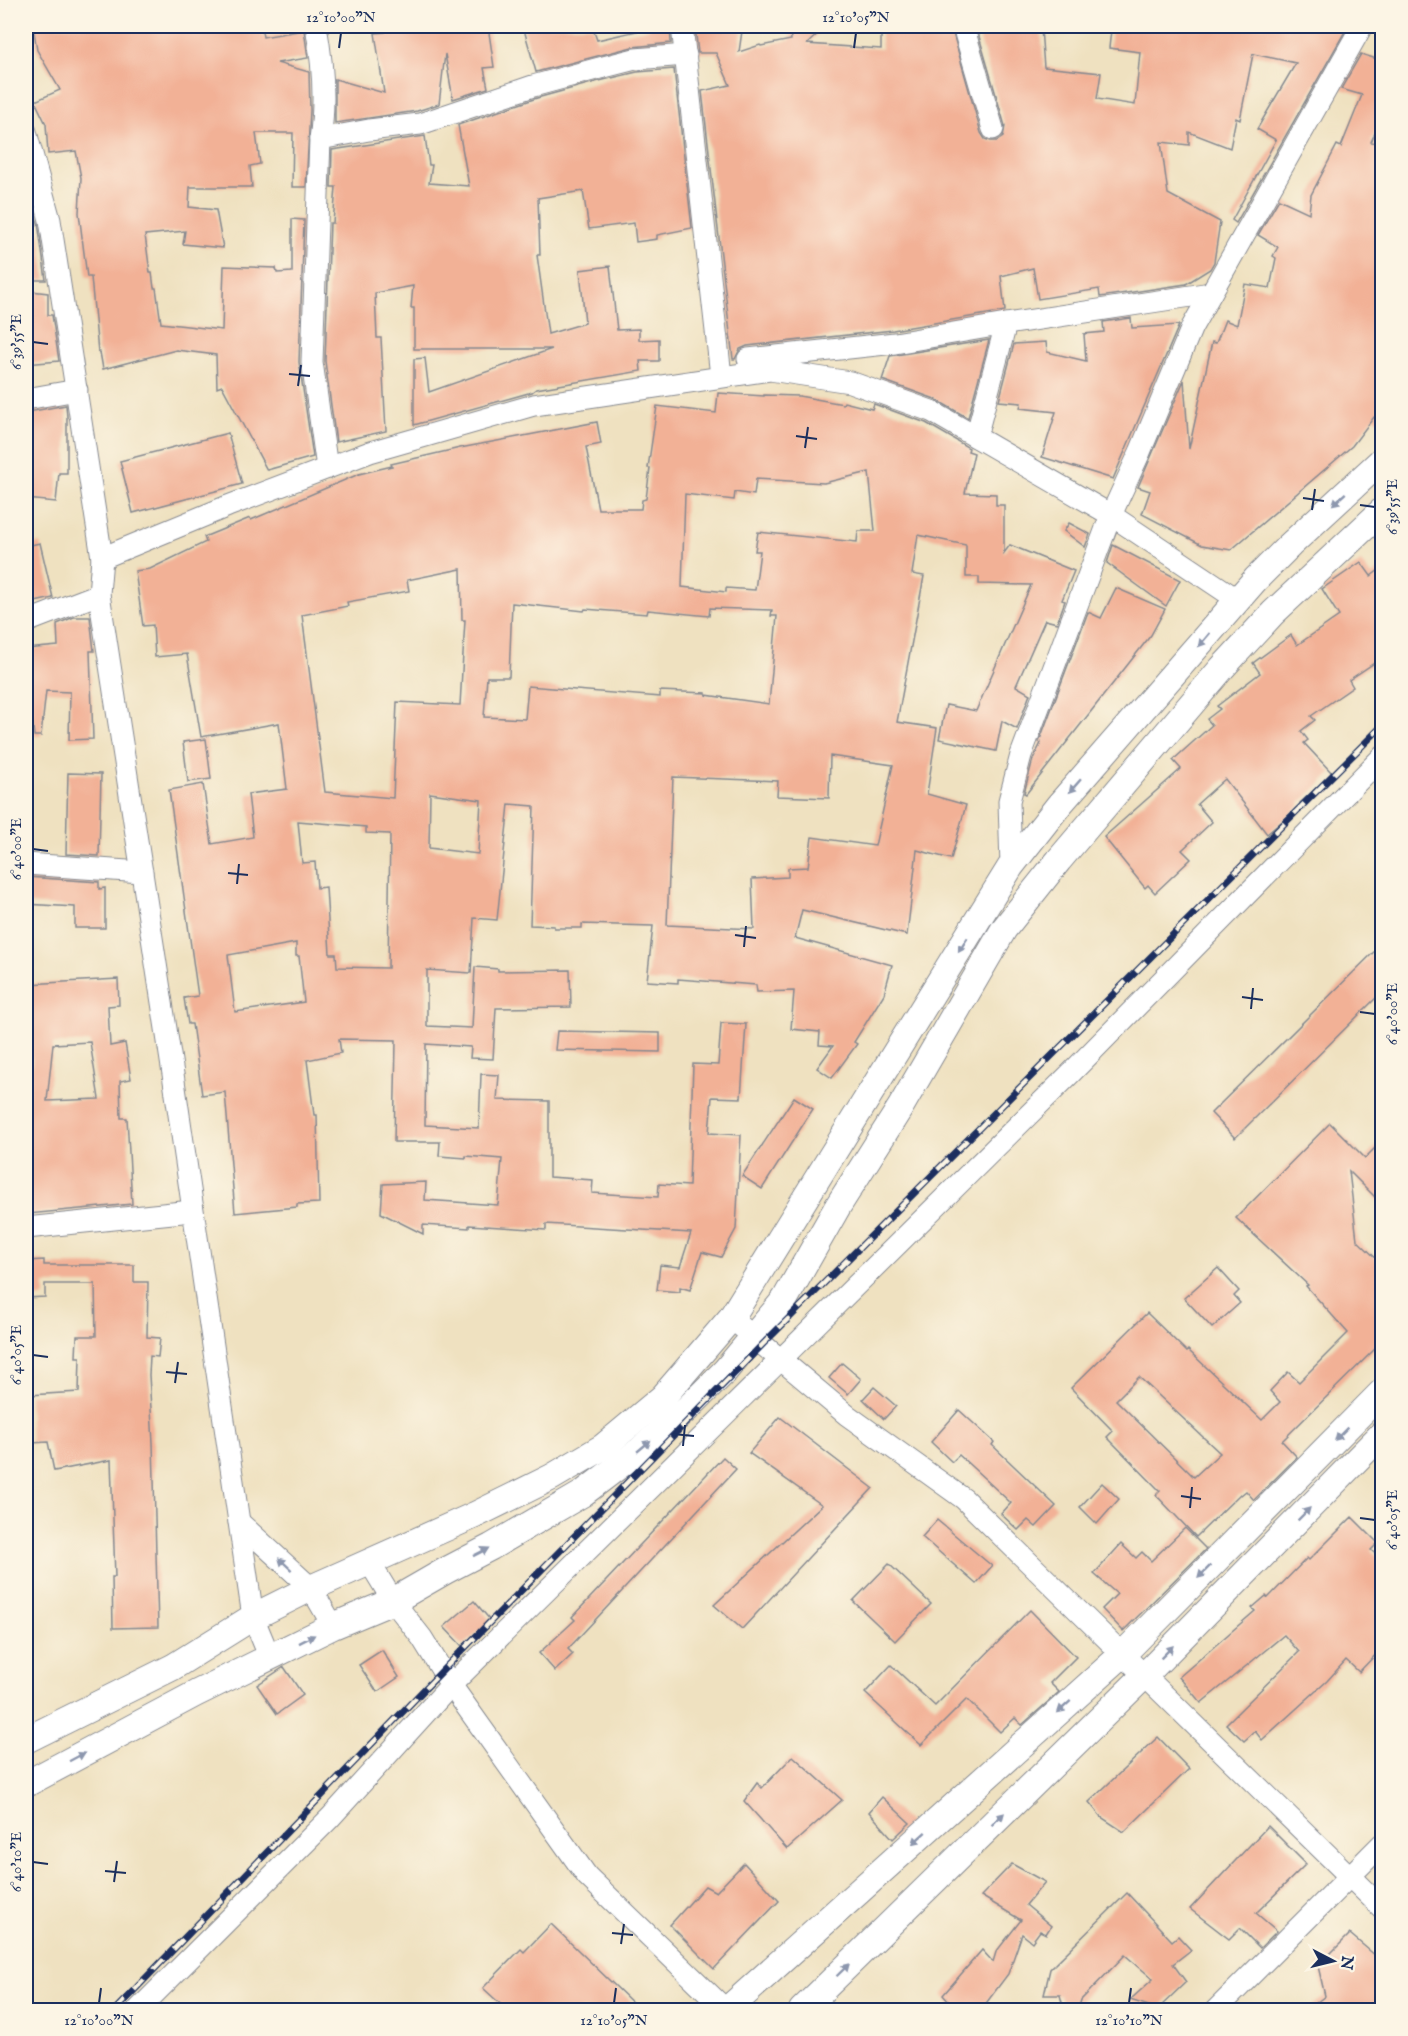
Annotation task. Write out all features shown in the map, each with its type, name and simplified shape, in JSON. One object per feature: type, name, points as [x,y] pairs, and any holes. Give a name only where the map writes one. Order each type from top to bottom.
[{"type":"street","points":[[316,26],[323,63],[324,118],[320,139],[312,362],[327,468]]},
{"type":"street","points":[[682,26],[720,369]]},
{"type":"street","points":[[963,26],[993,129]]},
{"type":"street","points":[[1011,866],[1009,801],[1021,755],[1111,515],[1192,327],[1362,26]]},
{"type":"street","points":[[320,139],[420,123],[533,86],[635,59],[686,55]]},
{"type":"street","points":[[26,132],[50,220],[77,390],[102,558],[99,594],[253,1617],[270,1658]]},
{"type":"street","points":[[102,558],[228,506],[370,452],[534,405],[720,369],[1211,294]]},
{"type":"street","points":[[976,437],[1006,324]]},
{"type":"street","points":[[720,369],[770,370],[850,382],[931,411],[1111,515],[1238,600]]},
{"type":"street","points":[[26,399],[77,390]]},
{"type":"street","points":[[26,1740],[173,1667],[253,1617],[311,1588],[475,1515],[552,1477],[603,1447],[663,1397],[731,1318],[1011,866],[1059,805],[1238,600],[1290,544],[1383,460]]},
{"type":"street","points":[[26,1784],[197,1693],[333,1626],[393,1601],[491,1547],[590,1488],[640,1450],[689,1407],[724,1371],[784,1299],[838,1206],[900,1108],[1004,930],[1059,860],[1222,668],[1273,613],[1383,511]]},
{"type":"street","points":[[26,622],[99,594]]},
{"type":"street","points":[[138,2010],[330,1818],[451,1685],[1070,1074],[1383,758]]},
{"type":"street","points":[[26,864],[142,872]]},
{"type":"street","points":[[26,1228],[192,1210]]},
{"type":"street","points":[[731,1318],[847,1415],[964,1499],[1383,1908]]},
{"type":"street","points":[[370,1563],[393,1601],[422,1638],[451,1685],[587,1876],[726,2010],[1123,1654],[1383,1392]]},
{"type":"street","points":[[802,2010],[1144,1675],[1383,1434]]},
{"type":"street","points":[[239,1522],[311,1588],[333,1626]]},
{"type":"street","points":[[1216,2010],[1383,1844]]},
{"type":"building","points":[[33,26],[105,26],[105,29],[139,29],[139,26],[261,26],[263,37],[304,30],[308,58],[277,63],[309,72],[310,110],[306,187],[292,187],[293,133],[256,133],[260,164],[250,166],[252,187],[190,187],[189,207],[216,210],[223,248],[183,244],[185,231],[145,235],[150,273],[152,273],[154,288],[156,288],[161,323],[222,330],[224,266],[276,268],[277,273],[292,272],[292,219],[304,220],[299,362],[313,457],[267,470],[222,386],[217,388],[216,355],[176,350],[103,369],[100,352],[98,352],[91,277],[87,277],[79,213],[81,178],[76,151],[48,154],[46,124],[35,101],[60,90],[37,50]]},
{"type":"building","points":[[384,26],[488,26],[494,67],[484,68],[488,88],[453,99],[445,54],[439,104],[417,111],[335,123],[335,79],[384,93],[375,33],[385,32]]},
{"type":"building","points":[[523,26],[592,26],[597,40],[650,28],[650,26],[670,26],[671,43],[632,47],[536,72]]},
{"type":"building","points":[[695,26],[742,31],[739,52],[760,45],[791,40],[790,31],[825,27],[807,44],[881,49],[881,26],[951,26],[981,133],[985,139],[997,141],[1003,137],[1005,126],[976,26],[998,26],[1000,33],[1041,29],[1044,67],[1101,73],[1097,99],[1135,105],[1140,52],[1109,48],[1111,30],[1115,31],[1116,26],[1348,26],[1236,223],[1232,220],[1276,140],[1257,129],[1296,63],[1253,54],[1240,120],[1236,118],[1230,148],[1189,132],[1189,145],[1161,142],[1168,194],[1220,222],[1214,262],[1210,269],[1186,284],[1100,297],[1099,289],[1038,299],[1033,268],[1001,276],[1005,311],[893,330],[747,346],[740,349],[733,359],[702,91],[730,85],[716,53],[698,53]]},
{"type":"building","points":[[1361,54],[1383,61],[1383,115],[1371,142],[1383,144],[1383,425],[1374,417],[1352,446],[1231,550],[1202,545],[1142,514],[1150,491],[1138,487],[1184,380],[1189,449],[1212,342],[1216,343],[1225,320],[1237,325],[1245,284],[1270,288],[1276,258],[1273,256],[1278,247],[1258,235],[1279,199],[1309,213],[1311,195],[1337,145],[1341,147],[1362,95],[1341,89]]},
{"type":"building","points":[[674,69],[692,228],[657,235],[657,239],[636,242],[634,223],[589,229],[583,191],[538,198],[540,255],[537,255],[548,334],[585,323],[580,270],[610,266],[617,330],[639,329],[639,340],[659,339],[659,361],[640,361],[641,371],[536,389],[414,425],[414,359],[425,358],[429,392],[552,349],[414,349],[414,308],[411,308],[413,286],[375,293],[377,338],[381,338],[386,431],[336,442],[325,361],[330,223],[333,223],[336,187],[331,187],[332,150],[425,136],[429,165],[432,165],[429,183],[469,186],[458,125],[537,98],[599,81],[637,72]]},
{"type":"building","points":[[36,218],[46,280],[26,280],[26,221]]},
{"type":"building","points":[[31,291],[48,293],[48,315],[52,315],[59,361],[26,364],[26,317]]},
{"type":"building","points":[[1131,318],[1132,328],[1179,325],[1113,479],[1042,457],[1056,412],[1020,408],[1021,403],[999,401],[1014,344],[1046,342],[1047,352],[1086,361],[1084,334],[1104,332],[1103,322]]},
{"type":"building","points":[[989,340],[968,418],[935,399],[882,380],[890,356]]},
{"type":"building","points":[[718,393],[799,396],[843,404],[844,402],[872,409],[874,404],[926,423],[974,453],[965,493],[996,494],[996,505],[1004,505],[1004,553],[1010,545],[1074,571],[1062,600],[1065,601],[1057,623],[1045,620],[1016,686],[1030,694],[1017,729],[1002,721],[996,751],[939,739],[946,705],[976,711],[1031,585],[979,584],[979,577],[966,577],[966,545],[918,535],[912,574],[924,576],[897,722],[937,728],[927,794],[966,805],[951,859],[917,850],[907,935],[802,910],[795,938],[892,965],[884,994],[854,1042],[857,1044],[832,1078],[817,1068],[833,1046],[819,1045],[820,1032],[791,1029],[794,991],[757,992],[756,985],[678,979],[678,983],[647,981],[653,926],[582,924],[582,928],[554,928],[554,926],[530,925],[534,806],[509,804],[497,920],[474,918],[471,973],[427,970],[427,1026],[472,1028],[475,967],[498,969],[498,971],[570,970],[571,1007],[496,1008],[493,1059],[470,1058],[471,1047],[426,1044],[425,1125],[479,1128],[481,1074],[499,1075],[497,1100],[549,1101],[549,1177],[593,1180],[592,1193],[658,1197],[659,1184],[689,1186],[693,1064],[718,1065],[721,1023],[746,1024],[741,1098],[712,1097],[709,1133],[741,1135],[736,1229],[721,1257],[702,1252],[690,1290],[680,1287],[680,1292],[657,1290],[660,1265],[680,1267],[691,1233],[546,1224],[546,1230],[469,1225],[469,1228],[423,1225],[423,1234],[381,1213],[383,1184],[426,1182],[425,1200],[498,1205],[502,1159],[439,1156],[440,1142],[394,1142],[396,1040],[339,1039],[341,1053],[307,1060],[314,1115],[317,1115],[319,1203],[235,1213],[225,1092],[202,1095],[192,1024],[188,1024],[184,998],[198,996],[169,790],[203,784],[212,844],[253,837],[248,794],[287,789],[279,723],[201,737],[187,654],[155,657],[153,625],[143,626],[135,571],[150,569],[206,542],[204,537],[250,518],[251,520],[359,474],[460,448],[597,422],[601,444],[586,447],[598,509],[641,509],[642,500],[646,499],[657,406],[716,413]],"holes":[[[869,472],[875,531],[858,531],[857,542],[758,532],[755,551],[760,551],[755,590],[726,588],[726,592],[682,587],[685,494],[734,500],[735,492],[754,495],[756,479],[824,483]],[[461,569],[462,620],[465,620],[460,705],[397,702],[393,798],[325,792],[302,615],[348,606],[347,602],[409,591],[407,580]],[[512,603],[584,611],[585,609],[647,614],[648,610],[709,616],[710,608],[772,610],[771,616],[777,616],[769,704],[706,695],[706,693],[660,691],[660,697],[528,686],[525,719],[484,717],[487,677],[509,677]],[[830,756],[893,765],[875,846],[812,837],[808,867],[788,868],[788,877],[752,879],[754,929],[667,925],[673,777],[778,781],[777,796],[829,798]],[[430,793],[481,800],[478,854],[429,848]],[[298,821],[366,827],[366,833],[390,834],[388,968],[337,967],[336,954],[330,954],[326,887],[317,888],[315,862],[302,863]],[[296,943],[304,1002],[235,1012],[228,955]]]},
{"type":"building","points":[[66,405],[67,473],[59,473],[56,502],[26,499],[26,418],[29,418],[28,412]]},
{"type":"building","points":[[228,433],[242,484],[133,513],[120,461]]},
{"type":"building","points":[[1069,523],[1090,534],[1085,547],[1064,531]]},
{"type":"building","points":[[40,543],[53,598],[26,604],[26,546]]},
{"type":"building","points":[[1113,545],[1180,580],[1166,606],[1107,563]]},
{"type":"building","points":[[1361,562],[1371,576],[1383,567],[1383,657],[1349,680],[1353,687],[1311,716],[1315,720],[1301,731],[1308,740],[1304,743],[1332,773],[1300,803],[1301,805],[1267,834],[1225,779],[1197,804],[1212,822],[1182,850],[1191,859],[1155,893],[1148,885],[1145,888],[1104,837],[1181,769],[1173,760],[1212,725],[1207,719],[1220,709],[1217,706],[1260,673],[1253,663],[1291,635],[1297,645],[1339,616],[1322,589]]},
{"type":"building","points":[[1116,588],[1165,609],[1151,635],[1026,794],[1024,793],[1033,759],[1041,743],[1039,742],[1088,612],[1101,618]]},
{"type":"building","points":[[74,617],[90,617],[94,651],[90,651],[93,739],[69,740],[70,692],[46,691],[41,736],[34,736],[28,684],[26,684],[26,649],[58,646],[57,624]]},
{"type":"building","points":[[206,739],[211,779],[188,782],[183,742]]},
{"type":"building","points":[[68,773],[101,774],[99,856],[66,854]]},
{"type":"building","points":[[26,877],[99,882],[99,889],[105,888],[105,928],[75,928],[75,907],[26,904]]},
{"type":"building","points":[[1383,943],[1383,991],[1235,1138],[1211,1113]]},
{"type":"building","points":[[118,979],[119,1005],[108,1006],[110,1046],[125,1043],[131,1079],[120,1081],[121,1118],[127,1118],[132,1204],[28,1214],[26,1121],[32,1062],[28,984]],"holes":[[[90,1042],[99,1099],[47,1101],[53,1044]]]},
{"type":"building","points":[[557,1031],[660,1033],[660,1052],[555,1050]]},
{"type":"building","points":[[794,1097],[813,1109],[762,1189],[742,1176]]},
{"type":"building","points":[[1330,1123],[1365,1158],[1383,1140],[1383,1205],[1349,1171],[1357,1240],[1383,1265],[1383,1341],[1282,1441],[1297,1457],[1254,1500],[1246,1491],[1240,1494],[1196,1537],[1156,1495],[1160,1491],[1107,1437],[1113,1431],[1071,1388],[1147,1313],[1262,1420],[1280,1402],[1270,1391],[1288,1372],[1299,1382],[1348,1333],[1306,1286],[1308,1285],[1236,1218]],"holes":[[[1139,1377],[1220,1453],[1194,1477],[1116,1400]]]},
{"type":"building","points":[[44,1260],[44,1265],[134,1265],[134,1282],[148,1282],[147,1337],[160,1338],[158,1357],[150,1356],[149,1375],[158,1627],[113,1628],[112,1577],[115,1577],[111,1460],[54,1471],[48,1442],[31,1443],[29,1395],[79,1392],[80,1357],[76,1357],[77,1336],[96,1336],[95,1284],[45,1284],[45,1297],[26,1298],[26,1261]]},
{"type":"building","points":[[1218,1268],[1239,1291],[1234,1296],[1240,1303],[1212,1328],[1184,1298]]},
{"type":"building","points":[[842,1363],[861,1379],[848,1394],[829,1378]]},
{"type":"building","points":[[874,1387],[896,1406],[884,1419],[863,1399]]},
{"type":"building","points":[[959,1410],[994,1442],[992,1445],[1056,1506],[1036,1527],[1028,1520],[1018,1530],[1001,1514],[1011,1503],[959,1455],[952,1462],[931,1442]]},
{"type":"building","points":[[780,1417],[873,1488],[742,1629],[714,1605],[822,1505],[749,1453]]},
{"type":"building","points":[[723,1457],[736,1469],[568,1649],[573,1654],[555,1671],[539,1653],[575,1620],[572,1617]]},
{"type":"building","points":[[1102,1483],[1119,1499],[1097,1524],[1080,1507]]},
{"type":"building","points":[[1352,1517],[1378,1543],[1371,1550],[1383,1561],[1383,1647],[1359,1672],[1346,1660],[1327,1681],[1262,1740],[1255,1731],[1244,1741],[1226,1724],[1299,1652],[1284,1635],[1201,1703],[1179,1677],[1255,1611],[1252,1608],[1266,1596],[1268,1598]]},
{"type":"building","points":[[937,1520],[992,1566],[976,1584],[922,1537]]},
{"type":"building","points":[[1185,1528],[1206,1549],[1123,1631],[1102,1609],[1117,1594],[1094,1574],[1121,1544],[1136,1558],[1142,1552],[1151,1561]]},
{"type":"building","points":[[889,1564],[931,1604],[895,1641],[853,1601]]},
{"type":"building","points":[[474,1601],[491,1621],[462,1646],[444,1627]]},
{"type":"building","points":[[1030,1610],[1076,1657],[1050,1683],[1059,1692],[1022,1725],[1015,1718],[1000,1732],[967,1699],[921,1745],[865,1693],[891,1665],[935,1706]]},
{"type":"building","points":[[382,1650],[399,1677],[377,1692],[359,1665]]},
{"type":"building","points":[[284,1667],[303,1695],[277,1714],[257,1685]]},
{"type":"building","points":[[1158,1737],[1189,1769],[1124,1832],[1101,1817],[1089,1802]]},
{"type":"building","points":[[793,1756],[842,1800],[787,1849],[744,1801],[757,1783],[762,1788]]},
{"type":"building","points":[[882,1797],[910,1823],[893,1839],[869,1812]]},
{"type":"building","points":[[1268,1826],[1306,1864],[1256,1913],[1277,1931],[1260,1948],[1240,1928],[1229,1939],[1190,1909]]},
{"type":"building","points":[[744,1863],[779,1901],[714,1969],[670,1925],[705,1886],[716,1892]]},
{"type":"building","points":[[1012,1864],[1045,1882],[1026,1905],[1051,1926],[1046,1934],[1040,1931],[1032,1942],[1022,1934],[1008,1974],[981,2010],[956,2010],[943,1995],[982,1950],[993,1962],[996,1952],[1021,1920],[981,1896]]},
{"type":"building","points":[[1127,1893],[1172,1941],[1178,1936],[1191,1950],[1173,1964],[1186,1982],[1158,2009],[1130,2000],[1153,1979],[1125,1955],[1081,2000],[1078,2010],[1064,2010],[1060,1995],[1044,1995],[1050,1969]]},
{"type":"building","points":[[551,1924],[640,2010],[507,2010],[483,1988],[521,1949],[524,1952]]},
{"type":"building","points":[[1350,1934],[1383,1962],[1383,2010],[1307,2010],[1325,1996],[1318,1966]]},
{"type":"railway","points":[[115,2010],[442,1671],[763,1344],[1382,726]]}]
